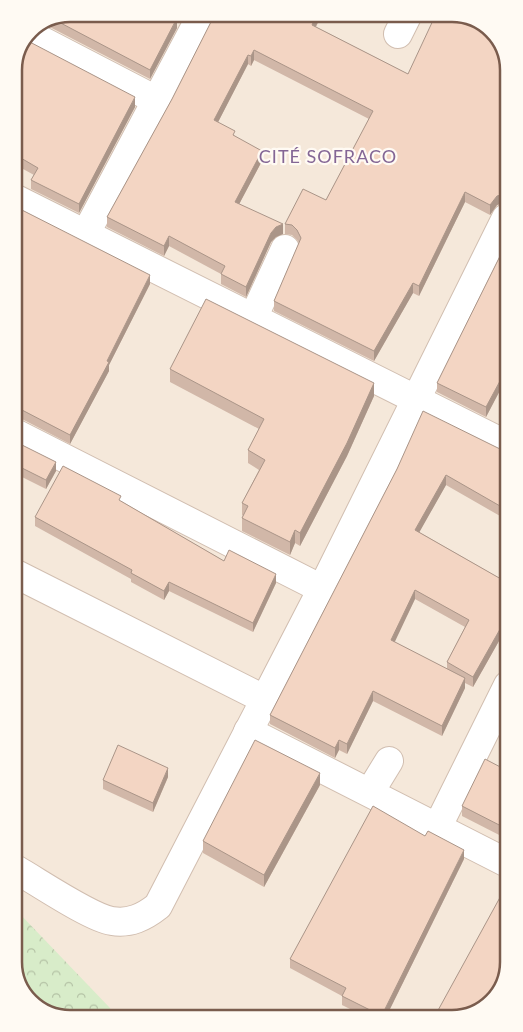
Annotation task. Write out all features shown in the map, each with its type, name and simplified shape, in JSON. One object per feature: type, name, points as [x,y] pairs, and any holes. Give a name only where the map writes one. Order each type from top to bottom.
[{"type":"street","points":[[85,235],[158,101],[198,22]]},
{"type":"street","points":[[36,37],[158,101]]},
{"type":"street","points":[[23,203],[500,441]]},
{"type":"street","points":[[22,872],[85,910],[111,921],[130,921],[146,916],[158,906],[322,589],[500,230]]},
{"type":"street","points":[[253,318],[285,249]]},
{"type":"street","points":[[23,436],[322,589]]},
{"type":"street","points":[[22,577],[264,699]]},
{"type":"street","points":[[438,826],[500,701]]},
{"type":"street","points":[[248,731],[500,859]]},
{"type":"street","points":[[370,792],[389,761]]},
{"type":"shaded area","points":[[61,23],[462,23],[479,31],[491,41],[497,52],[500,61],[500,968],[496,983],[489,993],[471,1006],[453,1010],[61,1009],[41,1000],[32,991],[26,980],[22,962],[23,67],[27,49],[32,41],[39,34]]},
{"type":"green space","points":[[22,916],[110,1008],[61,1009],[49,1005],[32,991],[23,971]]},
{"type":"building","points":[[175,22],[150,70],[61,23]]},
{"type":"building","points":[[211,22],[313,23],[312,25],[408,74],[432,23],[462,23],[474,27],[491,41],[500,61],[500,195],[490,205],[465,192],[419,286],[413,283],[374,351],[274,301],[301,238],[292,225],[285,224],[303,189],[326,200],[373,111],[254,50],[251,56],[248,55],[214,120],[235,131],[233,135],[262,151],[235,202],[283,224],[276,227],[271,233],[246,287],[221,274],[225,266],[169,236],[164,246],[107,217],[172,99]]},
{"type":"building","points":[[31,43],[135,97],[79,204],[31,180],[38,168],[23,159],[23,67],[24,58]]},
{"type":"building","points":[[23,210],[150,275],[107,361],[109,362],[70,435],[23,410]]},
{"type":"building","points":[[500,256],[500,381],[486,407],[437,383]]},
{"type":"building","points":[[206,299],[374,383],[347,443],[300,533],[295,530],[290,542],[242,518],[248,506],[242,503],[265,460],[248,450],[264,419],[170,369]]},
{"type":"building","points":[[423,411],[500,449],[500,506],[446,475],[415,530],[500,578],[500,629],[473,677],[447,662],[469,620],[415,590],[391,640],[465,678],[442,726],[373,691],[347,744],[339,740],[335,748],[270,715],[397,469]]},
{"type":"building","points":[[23,445],[56,462],[46,480],[23,468]]},
{"type":"building","points":[[63,466],[121,496],[119,500],[224,561],[229,550],[276,574],[253,623],[169,582],[164,591],[131,573],[132,570],[35,517]]},
{"type":"building","points":[[255,740],[320,773],[264,875],[203,841]]},
{"type":"building","points":[[118,745],[168,768],[153,803],[103,780]]},
{"type":"building","points":[[485,759],[500,767],[500,825],[462,806]]},
{"type":"building","points":[[373,806],[425,836],[428,831],[464,850],[385,1010],[370,1010],[342,996],[346,988],[290,959]]},
{"type":"building","points":[[500,897],[500,968],[496,983],[484,998],[471,1006],[462,1009],[438,1010]]},
{"type":"district","name":"CITÉ SOFRACO","points":[[328,157]]}]
